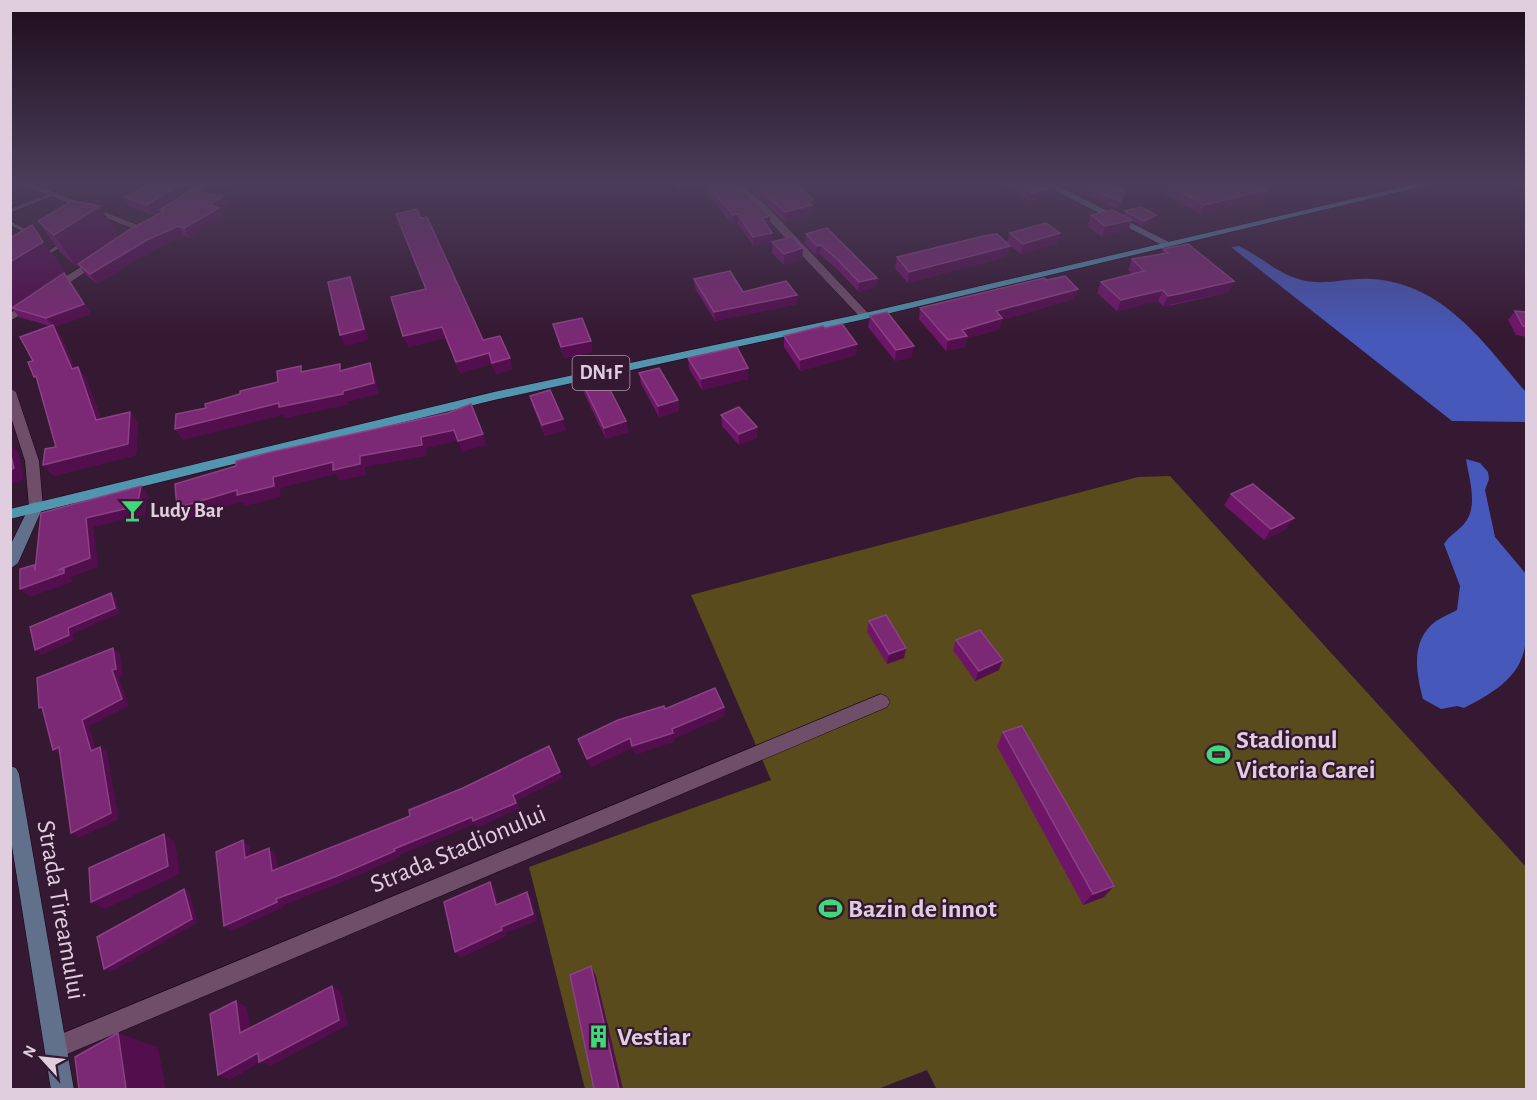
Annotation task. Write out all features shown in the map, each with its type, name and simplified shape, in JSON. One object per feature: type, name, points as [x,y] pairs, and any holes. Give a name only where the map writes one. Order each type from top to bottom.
[{"type":"main road","points":[[1151,235],[1168,244]]},
{"type":"main road","name":"DN1F","points":[[10,514],[494,396],[865,316],[1205,235]]},
{"type":"main road","points":[[10,563],[36,507]]},
{"type":"main road","name":"Strada Tireamului","points":[[11,786],[63,1089]]},
{"type":"street","points":[[789,235],[865,316]]},
{"type":"street","points":[[10,318],[105,254]]},
{"type":"street","points":[[10,392],[32,461],[36,507]]},
{"type":"street","name":"Strada Stadionului","points":[[57,1047],[881,702]]},
{"type":"lane","points":[[33,235],[42,240]]},
{"type":"lane","points":[[30,265],[69,240]]},
{"type":"shaded area","points":[[1170,476],[1526,867],[1526,1089],[937,1090],[927,1070],[878,1089],[585,1089],[529,867],[771,780],[691,595],[1138,477]]},
{"type":"water","points":[[1239,246],[1280,271],[1305,281],[1372,279],[1398,283],[1441,304],[1477,336],[1526,392],[1526,422],[1452,421],[1231,247]]},
{"type":"water","points":[[1466,459],[1480,463],[1488,472],[1489,479],[1485,490],[1495,537],[1526,574],[1526,639],[1523,655],[1516,669],[1505,682],[1488,695],[1464,708],[1457,706],[1441,709],[1423,699],[1418,679],[1417,657],[1422,638],[1428,629],[1436,621],[1457,610],[1460,586],[1444,544],[1469,517],[1472,493]]},
{"type":"building","points":[[15,235],[39,235],[43,242],[10,262],[10,238]]},
{"type":"building","points":[[121,235],[157,235],[90,274],[78,264]]},
{"type":"building","points":[[405,235],[435,235],[483,340],[500,336],[510,358],[492,363],[489,353],[456,362],[442,327],[403,336],[391,297],[426,289]]},
{"type":"building","points":[[807,235],[834,235],[877,278],[859,282],[821,245],[817,246]]},
{"type":"building","points":[[998,235],[1010,246],[909,272],[897,257],[984,236]]},
{"type":"building","points":[[1013,235],[1052,235],[1023,244]]},
{"type":"building","points":[[792,237],[803,248],[784,254],[772,242]]},
{"type":"building","points":[[1188,244],[1234,281],[1168,296],[1163,290],[1121,300],[1101,282],[1144,271],[1132,259],[1168,253],[1163,249]]},
{"type":"building","points":[[730,271],[743,292],[786,281],[797,295],[714,312],[694,279]]},
{"type":"building","points":[[64,273],[84,304],[46,318],[12,308]]},
{"type":"building","points":[[1065,276],[1078,289],[996,311],[1002,318],[962,330],[967,336],[948,340],[920,308],[1044,278],[1047,280]]},
{"type":"building","points":[[350,277],[364,329],[340,335],[328,282]]},
{"type":"building","points":[[1515,311],[1527,312],[1527,326],[1523,326]]},
{"type":"building","points":[[887,312],[914,346],[896,350],[870,316]]},
{"type":"building","points":[[582,318],[591,341],[561,347],[553,324]]},
{"type":"building","points":[[842,324],[857,344],[800,360],[784,336],[823,326],[825,328]]},
{"type":"building","points":[[53,325],[72,369],[78,367],[96,420],[130,412],[128,444],[43,465],[45,449],[56,447],[36,376],[34,377],[28,362],[33,361],[20,337]]},
{"type":"building","points":[[737,347],[748,368],[701,379],[688,358]]},
{"type":"building","points":[[370,363],[374,383],[343,391],[343,394],[279,407],[279,403],[175,429],[176,414],[206,408],[205,404],[240,394],[240,391],[278,382],[277,371],[301,366],[301,372],[340,364],[340,371]]},
{"type":"building","points":[[659,368],[678,400],[658,406],[639,373]]},
{"type":"building","points":[[603,376],[626,421],[604,428],[582,382]]},
{"type":"building","points":[[550,390],[563,419],[542,425],[530,396]]},
{"type":"building","points":[[471,404],[483,434],[458,441],[454,430],[421,437],[422,445],[360,456],[360,464],[333,470],[333,462],[273,477],[274,486],[237,495],[237,490],[177,508],[175,484],[236,466],[236,461],[448,413]]},
{"type":"building","points":[[739,407],[757,427],[739,434],[721,415]]},
{"type":"building","points":[[10,452],[14,468],[10,470]]},
{"type":"building","points":[[1253,484],[1294,518],[1271,529],[1231,494]]},
{"type":"building","points":[[141,486],[137,506],[86,518],[90,558],[58,570],[64,569],[64,573],[20,589],[20,569],[34,565],[35,571],[41,513]]},
{"type":"building","points":[[111,593],[115,608],[68,628],[69,635],[35,650],[30,627]]},
{"type":"building","points":[[886,615],[906,648],[889,654],[869,621]]},
{"type":"building","points":[[980,630],[1003,660],[979,671],[956,640]]},
{"type":"building","points":[[113,648],[116,669],[112,670],[122,699],[82,720],[91,751],[100,747],[111,813],[71,833],[59,747],[53,750],[42,707],[39,708],[37,678]]},
{"type":"building","points":[[715,688],[724,707],[672,729],[673,733],[632,746],[630,738],[587,759],[578,739],[618,720],[664,706],[665,709]]},
{"type":"building","points":[[1022,726],[1114,886],[1093,894],[1003,732]]},
{"type":"building","points":[[549,746],[560,772],[513,795],[516,803],[473,821],[472,817],[394,849],[395,851],[337,876],[276,899],[277,902],[224,926],[216,852],[243,840],[245,858],[269,848],[272,871],[410,816],[409,810],[463,788]]},
{"type":"building","points":[[164,834],[168,866],[91,902],[89,868]]},
{"type":"building","points":[[490,882],[496,905],[527,892],[533,914],[501,927],[502,930],[455,952],[444,902]]},
{"type":"building","points":[[184,889],[192,919],[104,969],[97,937]]},
{"type":"building","name":"Vestiar","points":[[591,966],[619,1089],[594,1089],[570,975]]},
{"type":"building","points":[[332,986],[339,1020],[259,1062],[258,1053],[218,1075],[210,1014],[236,1001],[240,1033]]},
{"type":"building","points":[[118,1033],[126,1088],[79,1089],[75,1057]]},
{"type":"place","name":"Ludy Bar","points":[[132,510]]},
{"type":"place","name":"Stadionul Victoria Carei","points":[[1218,755]]},
{"type":"place","name":"Bazin de innot","points":[[830,909]]},
{"type":"place","name":"Vestiar","points":[[599,1037]]}]
